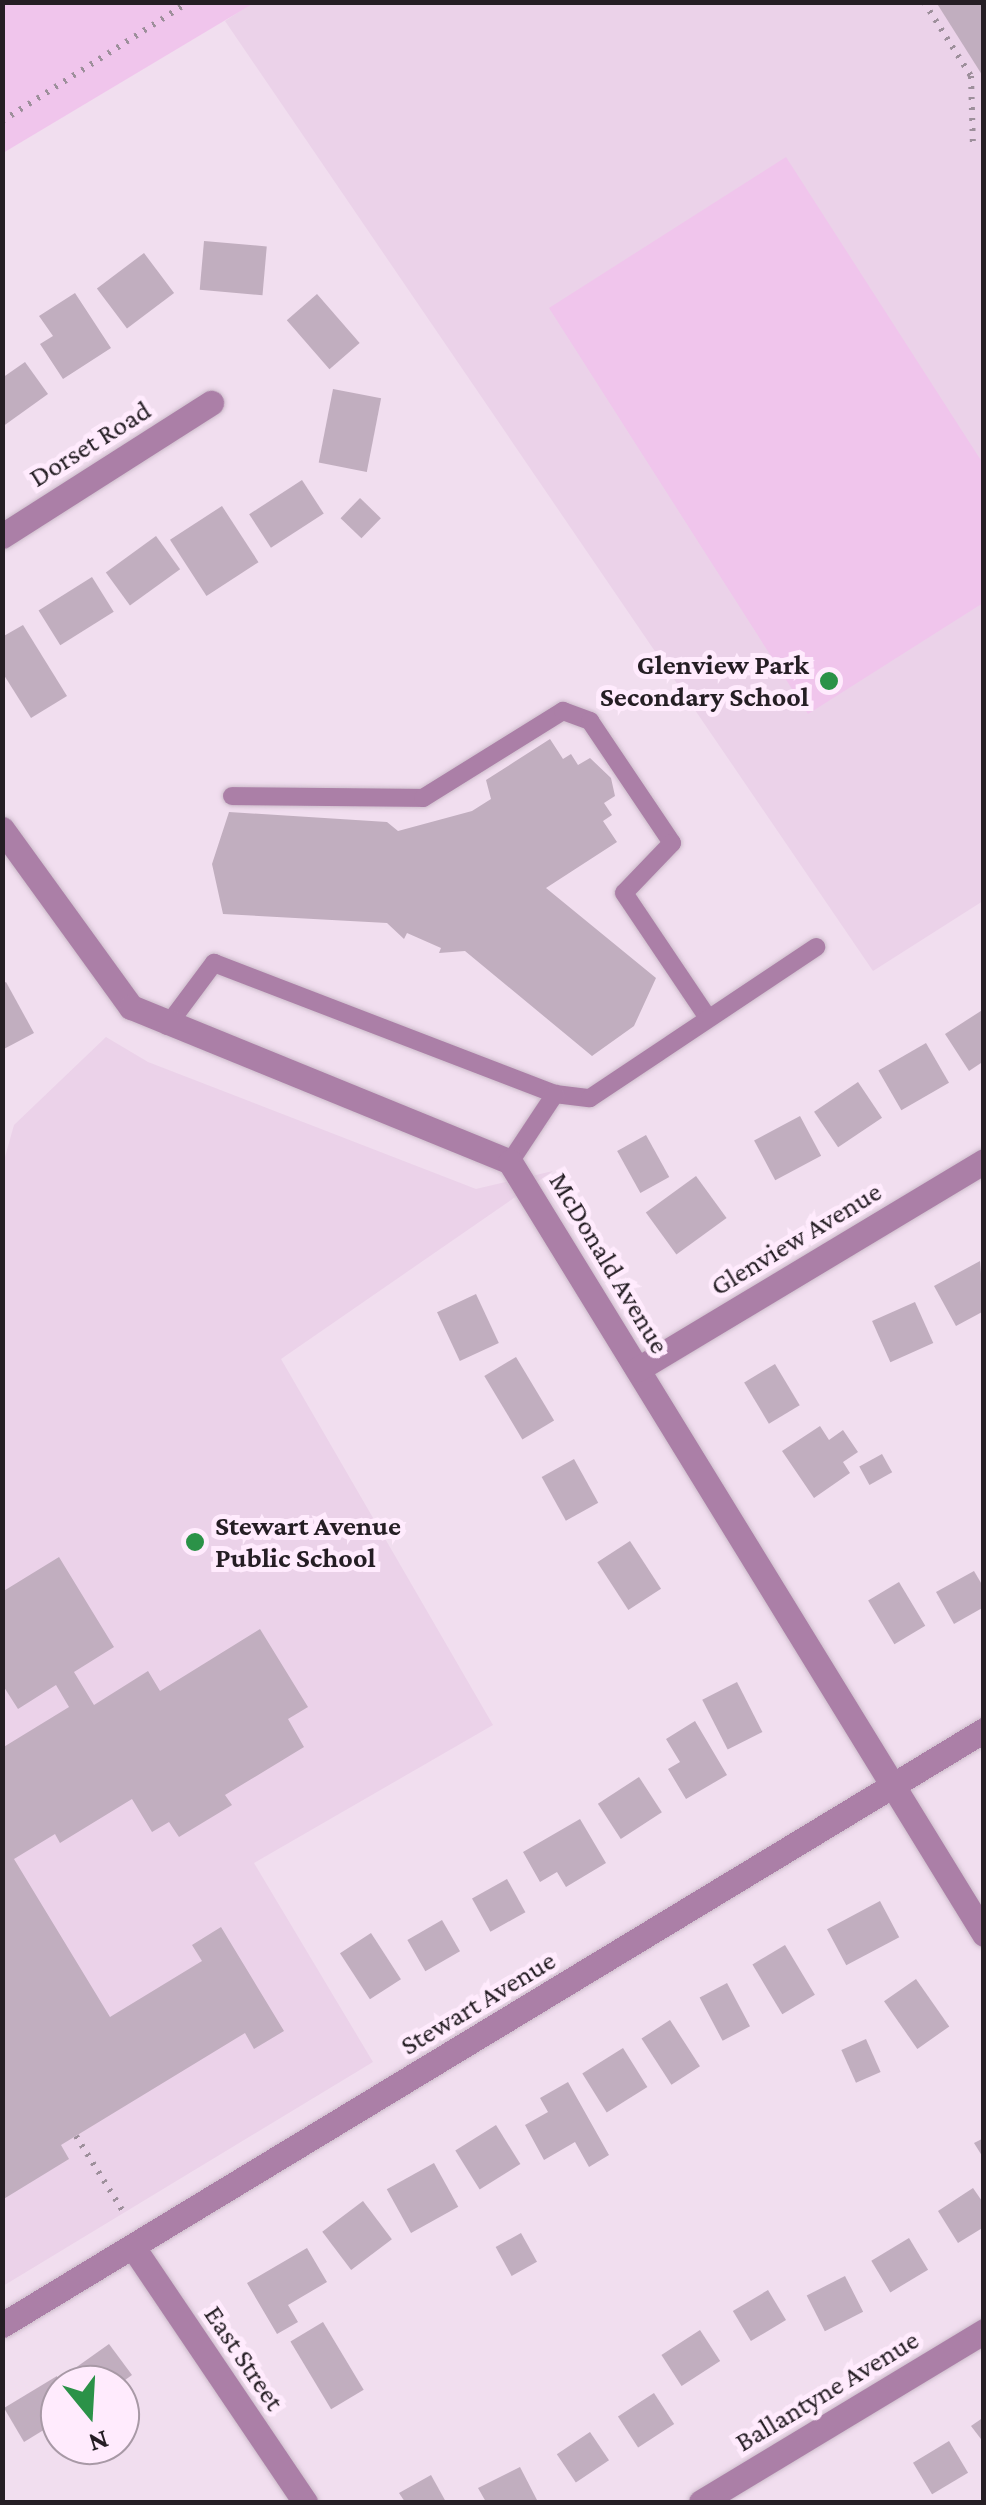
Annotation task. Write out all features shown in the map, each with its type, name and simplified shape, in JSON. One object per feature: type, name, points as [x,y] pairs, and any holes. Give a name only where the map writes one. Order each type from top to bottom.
[{"type":"street","name":"Dorset Road","points":[[2,536],[211,403]]},
{"type":"street","name":"McDonald Avenue","points":[[2,829],[114,992],[167,1026],[510,1162],[984,1934]]},
{"type":"street","name":"Glenview Avenue","points":[[638,1369],[984,1161]]},
{"type":"street","name":"Stewart Avenue","points":[[2,2325],[984,1730]]},
{"type":"street","name":"East Street","points":[[133,2248],[305,2502]]},
{"type":"street","name":"Ballantyne Avenue","points":[[701,2502],[984,2331]]},
{"type":"lane","points":[[232,796],[423,798],[562,712],[590,721],[672,843],[624,894],[708,1018]]},
{"type":"lane","points":[[167,1026],[214,963],[555,1094],[590,1098],[816,947]]},
{"type":"lane","points":[[510,1162],[555,1094]]},
{"type":"path","points":[[2,121],[188,2]]},
{"type":"path","points":[[924,2],[971,76],[973,146]]},
{"type":"path","points":[[76,2136],[126,2216]]},
{"type":"shaded area","points":[[3,2],[254,2],[254,3],[3,153]]},
{"type":"shaded area","name":"Glenview Park Secondary School","points":[[254,2],[983,3],[983,901],[873,971],[225,21]]},
{"type":"shaded area","points":[[786,157],[984,465],[983,603],[808,714],[549,308]]},
{"type":"shaded area","name":"Stewart Avenue Public School","points":[[106,1037],[148,1062],[476,1189],[553,1171],[281,1359],[493,1725],[254,1863],[373,2062],[3,2286],[3,1164],[14,1125]]},
{"type":"building","points":[[936,2],[984,2],[984,78]]},
{"type":"building","points":[[204,241],[267,246],[262,295],[200,290]]},
{"type":"building","points":[[144,253],[174,293],[127,328],[97,289]]},
{"type":"building","points":[[75,293],[111,348],[63,379],[40,344],[53,336],[39,316]]},
{"type":"building","points":[[317,294],[360,343],[329,369],[287,320]]},
{"type":"building","points":[[25,362],[48,394],[2,427],[2,378]]},
{"type":"building","points":[[333,389],[381,398],[367,472],[319,463]]},
{"type":"building","points":[[302,480],[324,514],[271,548],[249,514]]},
{"type":"building","points":[[360,498],[381,518],[361,538],[341,518]]},
{"type":"building","points":[[222,506],[258,562],[206,596],[170,540]]},
{"type":"building","points":[[156,536],[180,569],[130,606],[106,572]]},
{"type":"building","points":[[92,577],[114,612],[60,645],[39,610]]},
{"type":"building","points":[[23,625],[67,696],[31,718],[2,672],[2,637]]},
{"type":"building","points":[[550,739],[563,759],[571,754],[578,765],[590,758],[611,778],[615,796],[604,803],[612,815],[603,821],[617,842],[546,888],[656,978],[634,1026],[592,1056],[465,951],[439,953],[441,948],[407,933],[404,939],[387,923],[223,914],[212,864],[229,812],[387,822],[398,831],[472,811],[491,799],[486,780]]},
{"type":"building","points":[[6,982],[34,1033],[2,1050],[2,984]]},
{"type":"building","points":[[984,1009],[984,1061],[969,1071],[945,1034]]},
{"type":"building","points":[[926,1043],[949,1083],[901,1110],[878,1070]]},
{"type":"building","points":[[858,1082],[882,1118],[838,1147],[814,1112]]},
{"type":"building","points":[[800,1116],[821,1156],[775,1180],[754,1140]]},
{"type":"building","points":[[646,1135],[669,1177],[640,1193],[617,1151]]},
{"type":"building","points":[[696,1176],[727,1218],[676,1255],[646,1212]]},
{"type":"building","points":[[980,1261],[984,1311],[956,1326],[934,1286]]},
{"type":"building","points":[[476,1294],[499,1343],[460,1361],[437,1312]]},
{"type":"building","points":[[915,1302],[933,1343],[890,1362],[872,1321]]},
{"type":"building","points":[[516,1357],[554,1420],[522,1439],[484,1376]]},
{"type":"building","points":[[775,1364],[800,1405],[769,1424],[744,1383]]},
{"type":"building","points":[[820,1426],[829,1440],[843,1430],[858,1452],[843,1462],[850,1473],[814,1498],[782,1451]]},
{"type":"building","points":[[882,1454],[892,1472],[869,1485],[859,1467]]},
{"type":"building","points":[[574,1459],[598,1503],[566,1521],[542,1477]]},
{"type":"building","points":[[630,1541],[661,1589],[628,1610],[597,1562]]},
{"type":"building","points":[[59,1557],[114,1647],[74,1672],[94,1705],[148,1671],[160,1691],[260,1629],[308,1707],[288,1719],[304,1747],[225,1795],[232,1805],[179,1837],[169,1822],[152,1832],[132,1799],[60,1843],[55,1834],[14,1859],[110,2017],[202,1961],[192,1945],[221,1927],[284,2031],[254,2049],[245,2033],[61,2145],[69,2159],[2,2200],[2,1748],[69,1707],[56,1685],[18,1709],[2,1684],[2,1592]]},
{"type":"building","points":[[974,1571],[984,1588],[984,1607],[954,1624],[936,1592]]},
{"type":"building","points":[[899,1582],[925,1626],[894,1644],[868,1601]]},
{"type":"building","points":[[737,1682],[762,1732],[728,1750],[702,1700]]},
{"type":"building","points":[[695,1721],[727,1775],[686,1799],[668,1769],[680,1762],[666,1739]]},
{"type":"building","points":[[639,1777],[662,1812],[621,1839],[598,1804]]},
{"type":"building","points":[[580,1819],[606,1863],[566,1887],[557,1872],[540,1882],[523,1852]]},
{"type":"building","points":[[507,1879],[525,1912],[490,1932],[472,1898]]},
{"type":"building","points":[[880,1901],[899,1937],[846,1965],[827,1929]]},
{"type":"building","points":[[442,1920],[460,1951],[425,1971],[407,1940]]},
{"type":"building","points":[[371,1933],[401,1979],[370,1999],[340,1953]]},
{"type":"building","points":[[785,1945],[815,1995],[782,2014],[752,1965]]},
{"type":"building","points":[[916,1979],[949,2027],[917,2049],[884,2001]]},
{"type":"building","points":[[727,1983],[750,2026],[723,2041],[700,1998]]},
{"type":"building","points":[[670,2020],[700,2066],[671,2085],[641,2039]]},
{"type":"building","points":[[866,2039],[881,2072],[856,2083],[841,2050]]},
{"type":"building","points":[[623,2048],[647,2087],[607,2112],[582,2073]]},
{"type":"building","points":[[568,2082],[609,2155],[589,2167],[575,2142],[544,2160],[525,2125],[548,2112],[540,2098]]},
{"type":"building","points":[[496,2125],[520,2164],[480,2189],[455,2150]]},
{"type":"building","points":[[984,2138],[984,2159],[974,2143]]},
{"type":"building","points":[[434,2163],[458,2207],[411,2233],[387,2189]]},
{"type":"building","points":[[973,2188],[984,2204],[984,2227],[958,2243],[938,2211]]},
{"type":"building","points":[[363,2201],[392,2239],[351,2270],[322,2232]]},
{"type":"building","points":[[521,2233],[537,2262],[512,2276],[496,2247]]},
{"type":"building","points":[[909,2238],[928,2270],[890,2292],[871,2261]]},
{"type":"building","points":[[307,2248],[327,2282],[288,2305],[298,2322],[277,2334],[247,2283]]},
{"type":"building","points":[[845,2276],[863,2312],[825,2331],[807,2296]]},
{"type":"building","points":[[768,2290],[786,2320],[751,2341],[733,2311]]},
{"type":"building","points":[[323,2322],[364,2390],[331,2409],[290,2342]]},
{"type":"building","points":[[700,2330],[720,2361],[682,2386],[661,2355]]},
{"type":"building","points":[[109,2344],[125,2365],[79,2365]]},
{"type":"building","points":[[40,2386],[40,2432],[24,2442],[4,2408]]},
{"type":"building","points":[[654,2393],[674,2424],[638,2447],[618,2416]]},
{"type":"building","points":[[984,2417],[984,2443],[971,2426]]},
{"type":"building","points":[[590,2432],[609,2460],[576,2483],[557,2454]]},
{"type":"building","points":[[949,2441],[968,2473],[932,2494],[913,2463]]},
{"type":"building","points":[[520,2467],[537,2500],[486,2502],[478,2488]]},
{"type":"building","points":[[431,2475],[446,2502],[405,2502],[399,2493]]},
{"type":"place","name":"Glenview Park Secondary School","points":[[829,681]]},
{"type":"place","name":"Stewart Avenue Public School","points":[[195,1542]]}]
